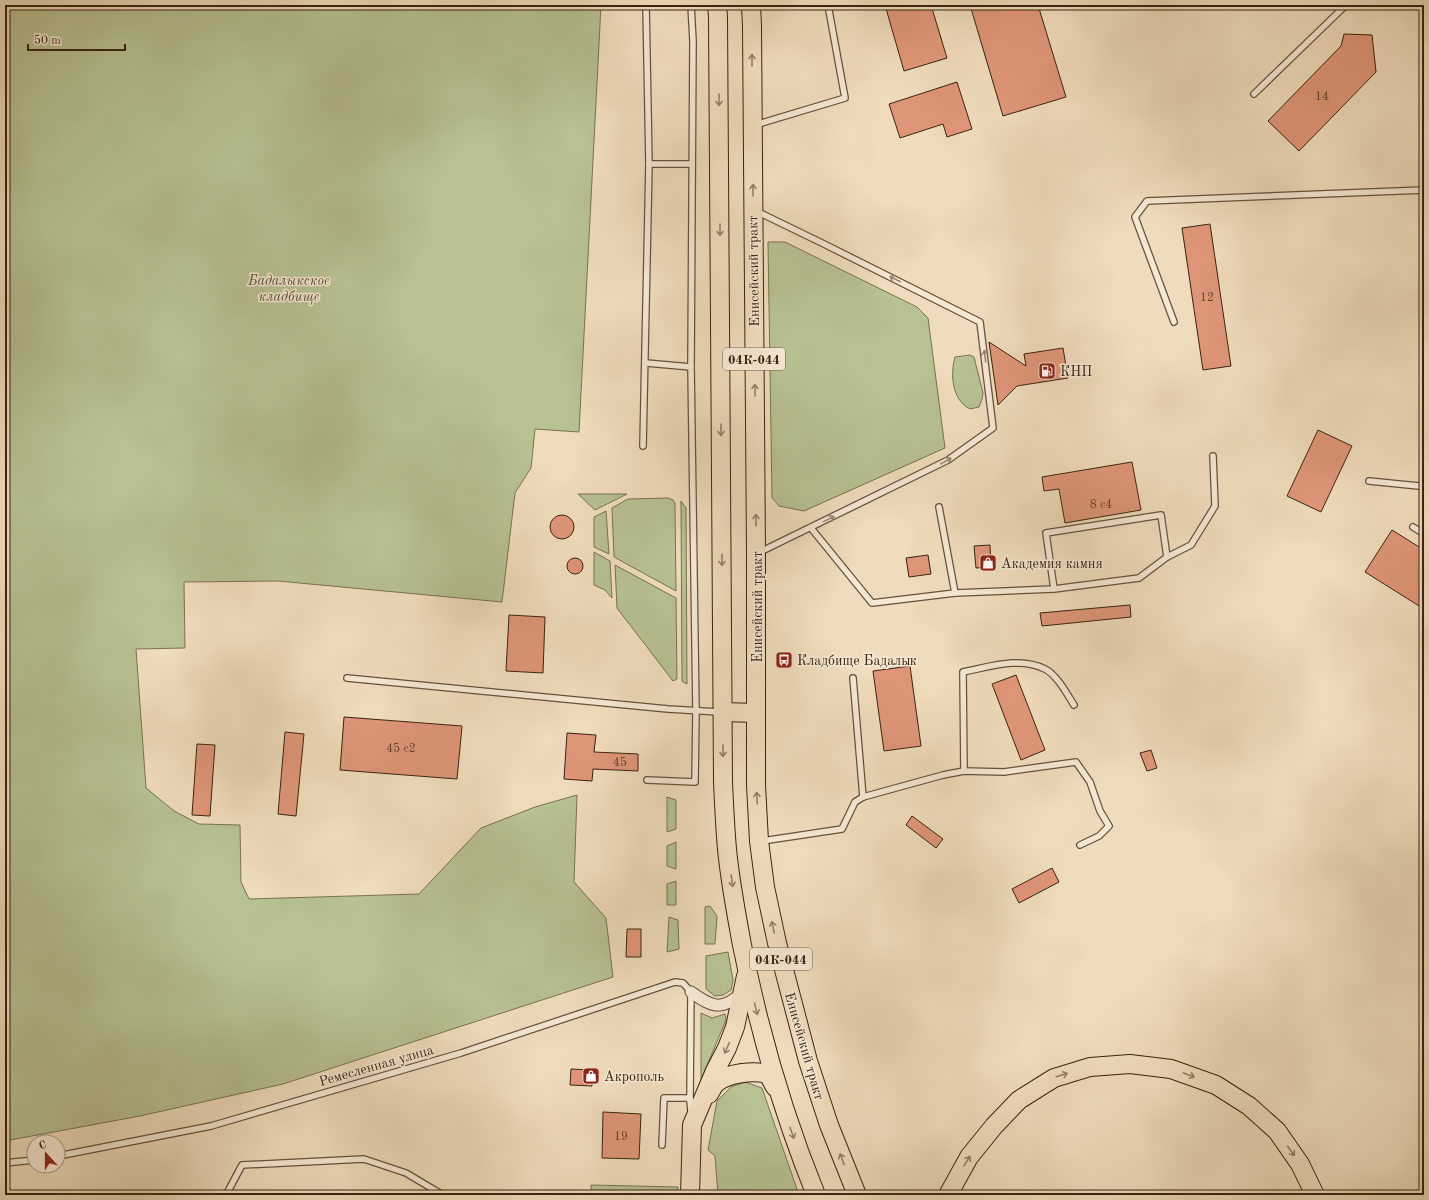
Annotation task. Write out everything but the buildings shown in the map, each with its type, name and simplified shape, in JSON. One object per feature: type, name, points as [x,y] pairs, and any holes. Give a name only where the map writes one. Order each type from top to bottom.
[{"type":"main road","name":"04К-044","points":[[717,5],[723,782],[727,849],[736,912],[747,970],[762,1035],[789,1125],[816,1195]]},
{"type":"main road","name":"Енисейский тракт","points":[[750,5],[752,26],[753,126],[756,785],[759,841],[765,887],[777,943],[808,1062],[829,1125],[857,1195]]},
{"type":"main road","points":[[723,712],[756,713]]},
{"type":"main road","points":[[690,1195],[692,1125],[732,1034],[747,970]]},
{"type":"main road","points":[[948,1195],[969,1157],[994,1126],[1019,1100],[1054,1078],[1090,1067],[1130,1064],[1171,1069],[1201,1079],[1216,1085],[1249,1106],[1277,1131],[1300,1164],[1315,1195]]},
{"type":"main road","points":[[692,1125],[716,1083],[730,1076],[759,1072],[768,1074],[779,1093]]},
{"type":"street","points":[[691,992],[705,1002],[720,1005],[732,1002],[743,992]]},
{"type":"lane","points":[[643,446],[646,363],[649,164],[646,5]]},
{"type":"lane","points":[[647,780],[695,782],[696,711],[691,367],[693,41],[691,5]]},
{"type":"lane","points":[[753,126],[845,98],[828,5]]},
{"type":"lane","points":[[1254,94],[1346,5]]},
{"type":"lane","points":[[649,164],[692,164]]},
{"type":"lane","points":[[1174,322],[1135,217],[1147,201],[1424,190]]},
{"type":"lane","points":[[753,210],[980,322],[993,428],[948,460],[756,554]]},
{"type":"lane","points":[[1424,229],[1424,271]]},
{"type":"lane","points":[[646,363],[691,367]]},
{"type":"lane","points":[[811,528],[872,603],[955,594],[1054,590],[1139,578],[1167,557],[1190,545],[1215,506],[1213,456]]},
{"type":"lane","points":[[1369,481],[1419,486],[1424,485]]},
{"type":"lane","points":[[940,507],[955,594]]},
{"type":"lane","points":[[1054,590],[1046,533],[1161,515],[1167,557]]},
{"type":"lane","points":[[1413,527],[1424,534]]},
{"type":"lane","points":[[964,771],[963,672],[1003,664],[1026,662],[1046,669],[1060,683],[1074,705]]},
{"type":"lane","points":[[347,678],[696,711],[723,712]]},
{"type":"lane","points":[[853,678],[863,797]]},
{"type":"lane","points":[[759,841],[842,829],[855,802],[863,797],[943,775],[964,771],[1004,772],[1076,762],[1090,782],[1100,811],[1109,826],[1099,836],[1080,845]]},
{"type":"lane","name":"Ремесленная улица","points":[[66,1154],[211,1126],[461,1053],[675,982],[683,983],[691,992]]},
{"type":"lane","points":[[691,992],[690,1098],[692,1125]]},
{"type":"lane","points":[[662,1145],[664,1098],[690,1098]]},
{"type":"lane","points":[[226,1195],[242,1165],[364,1160],[406,1173],[443,1195]]},
{"type":"lane","points":[[5,1163],[26,1161]]},
{"type":"green space","name":"Бадалыкское кладбище","points":[[5,5],[601,5],[579,432],[535,429],[531,468],[515,493],[502,602],[278,581],[184,582],[185,648],[136,649],[146,788],[174,811],[199,824],[240,825],[241,882],[249,899],[419,894],[481,828],[535,807],[577,795],[574,882],[606,918],[613,977],[283,1084],[140,1116],[43,1134],[26,1134],[26,1137],[5,1141]]},
{"type":"green space","points":[[768,242],[785,242],[917,307],[928,318],[945,448],[804,511],[779,506],[772,498]]},
{"type":"green space","points":[[970,355],[974,357],[983,393],[979,407],[970,409],[959,400],[956,393],[953,379],[953,364],[955,357]]},
{"type":"green space","points":[[578,494],[627,494],[595,510]]},
{"type":"green space","points":[[668,498],[673,500],[675,503],[676,591],[614,557],[612,508],[628,499]]},
{"type":"green space","points":[[681,501],[686,508],[687,684],[682,681]]},
{"type":"green space","points":[[606,511],[609,554],[594,547],[594,517]]},
{"type":"green space","points":[[594,552],[610,561],[612,598],[605,590],[594,585]]},
{"type":"green space","points":[[615,565],[676,598],[677,679],[673,681],[617,608]]},
{"type":"green space","points":[[667,797],[676,800],[676,829],[667,832]]},
{"type":"green space","points":[[676,842],[676,869],[667,866],[667,846]]},
{"type":"green space","points":[[676,881],[676,905],[667,905],[667,884]]},
{"type":"green space","points":[[710,906],[717,916],[715,944],[705,944],[705,907]]},
{"type":"green space","points":[[669,917],[678,920],[679,949],[667,952]]},
{"type":"green space","points":[[728,952],[733,980],[731,990],[723,995],[715,996],[706,989],[706,956]]},
{"type":"green space","points":[[701,1013],[712,1018],[725,1014],[726,1020],[701,1080]]},
{"type":"green space","points":[[745,1082],[762,1088],[799,1195],[718,1195],[715,1156],[708,1150],[717,1101],[731,1087]]},
{"type":"green space","points":[[591,1185],[678,1187],[677,1195],[591,1195]]},
{"type":"place","name":"КНП","points":[[1047,371]]},
{"type":"place","name":"Академия камня","points":[[988,563]]},
{"type":"place","name":"Кладбище Бадалык","points":[[784,660]]},
{"type":"place","name":"Акрополь","points":[[591,1076]]}]
